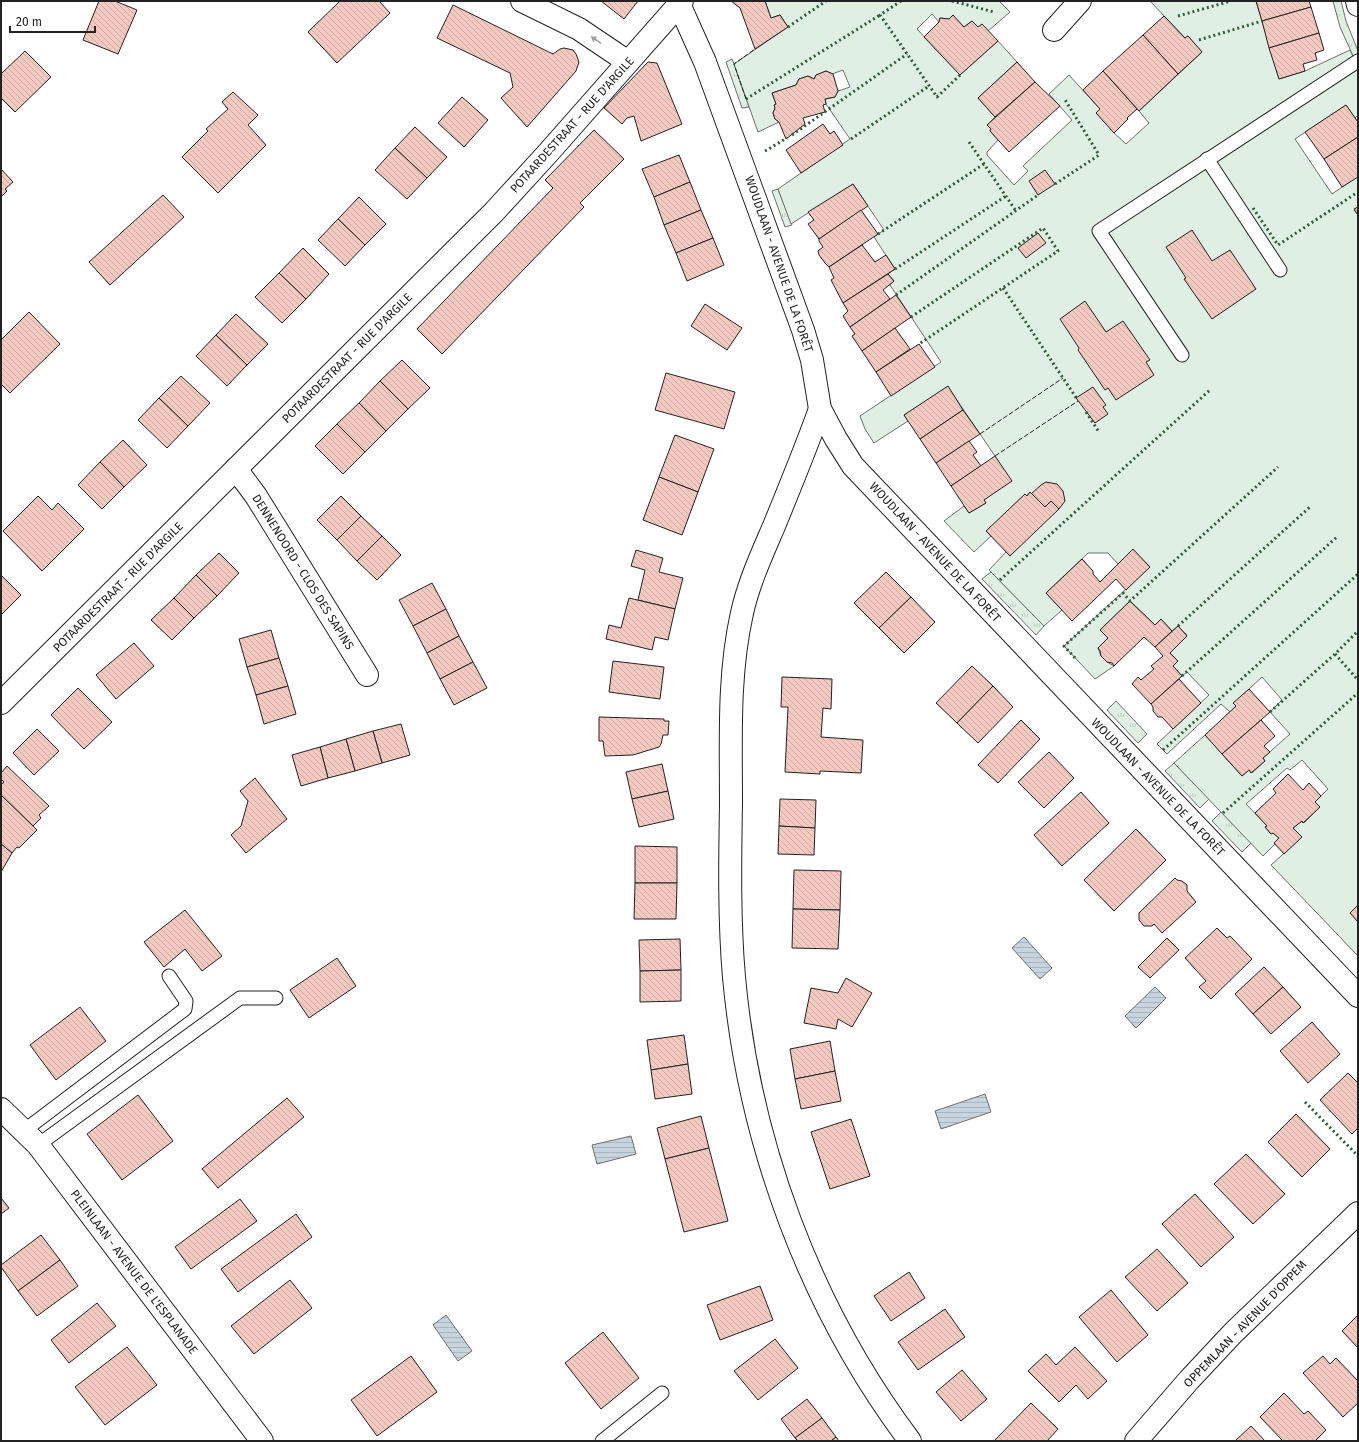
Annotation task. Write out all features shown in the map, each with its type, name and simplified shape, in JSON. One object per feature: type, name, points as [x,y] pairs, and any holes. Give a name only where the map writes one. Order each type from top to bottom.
[{"type":"street","points":[[522,1],[579,29],[628,62]]},
{"type":"street","points":[[1054,30],[1080,1]]},
{"type":"street","points":[[1356,1],[1358,5]]},
{"type":"street","name":"POTAARDESTRAAT - RUE D'ARGILE","points":[[1,703],[494,212],[680,3]]},
{"type":"street","name":"WOUDLAAN - AVENUE DE LA FORÊT","points":[[680,3],[705,62],[803,330],[812,360],[820,409],[853,466],[1358,996]]},
{"type":"street","points":[[820,409],[805,452],[750,586],[743,611],[734,657],[730,842],[734,977],[745,1059],[754,1101],[772,1170],[784,1205],[821,1293],[849,1348],[878,1396],[910,1441]]},
{"type":"street","name":"DENNENOORD - CLOS DES SAPINS","points":[[236,469],[256,496],[367,675]]},
{"type":"street","name":"PLEINLAAN - AVENUE DE L'ESPLANADE","points":[[1,1109],[31,1138],[262,1441]]},
{"type":"street","name":"OPPEMLAAN - AVENUE D'OPPEM","points":[[1136,1441],[1188,1380],[1233,1333],[1358,1212]]},
{"type":"lane","points":[[1182,355],[1099,231],[1358,61]]},
{"type":"lane","points":[[1207,159],[1280,270]]},
{"type":"lane","points":[[31,1138],[185,1009],[186,1001],[169,976]]},
{"type":"lane","points":[[31,1138],[240,998],[276,998]]},
{"type":"lane","points":[[602,1441],[662,1394]]},
{"type":"green space","points":[[765,1],[999,1],[1010,12],[988,31],[978,27],[972,21],[964,27],[953,16],[949,19],[940,18],[939,22],[932,14],[917,29],[960,75],[998,41],[1017,62],[978,98],[995,117],[987,125],[998,140],[987,152],[987,155],[1014,185],[1028,171],[1023,166],[1072,120],[1049,94],[1069,75],[1100,109],[1114,133],[1126,144],[1149,123],[1139,111],[1202,52],[1188,36],[1185,38],[1150,1],[1256,1],[1279,79],[1305,71],[1350,50],[1358,67],[1358,115],[1355,118],[1346,105],[1295,139],[1332,194],[1358,176],[1358,207],[1354,210],[1358,215],[1358,956],[1271,865],[1301,838],[1293,828],[1302,821],[1304,823],[1319,808],[1315,802],[1328,789],[1302,760],[1290,770],[1287,768],[1246,804],[1267,826],[1265,827],[1271,834],[1273,833],[1279,838],[1263,856],[1174,763],[1205,735],[1242,776],[1249,770],[1252,773],[1265,761],[1263,758],[1290,734],[1270,712],[1282,700],[1262,677],[1234,703],[1236,706],[1230,712],[1221,704],[1167,754],[1157,744],[1209,695],[1187,672],[1182,676],[1173,666],[1178,661],[1170,653],[1187,635],[1178,626],[1172,631],[1161,619],[1155,625],[1130,601],[1100,630],[1108,638],[1098,648],[1101,656],[1114,666],[1095,679],[1064,646],[1150,567],[1133,550],[1118,564],[1108,553],[1088,553],[1046,593],[1062,610],[1044,626],[989,570],[1045,507],[1030,492],[1027,496],[1025,494],[987,531],[991,536],[974,552],[944,521],[964,506],[969,513],[986,503],[984,500],[995,456],[948,387],[904,415],[908,421],[874,443],[865,429],[860,416],[941,362],[890,285],[894,281],[888,274],[895,269],[874,237],[884,230],[853,184],[791,224],[778,189],[850,139],[826,104],[825,99],[835,97],[838,91],[850,87],[843,70],[832,74],[826,71],[816,75],[814,79],[808,76],[799,79],[796,85],[772,93],[776,104],[774,105],[775,108],[773,113],[775,119],[779,122],[758,132],[734,64],[788,27],[780,15],[771,18]]},
{"type":"green space","points":[[1333,1],[1341,1],[1346,21],[1358,51],[1358,55],[1354,58],[1340,27]]},
{"type":"green space","points":[[732,59],[749,107],[742,108],[726,62]]},
{"type":"green space","points":[[778,189],[792,225],[785,227],[772,191]]},
{"type":"green space","points":[[991,572],[1044,626],[1036,635],[982,579]]},
{"type":"green space","points":[[1116,701],[1147,734],[1138,743],[1107,710]]},
{"type":"green space","points":[[1174,763],[1209,799],[1200,808],[1165,771]]},
{"type":"green space","points":[[1221,812],[1251,843],[1242,852],[1212,821]]},
{"type":"shaded area","points":[[1024,937],[1052,968],[1040,979],[1012,948]]},
{"type":"shaded area","points":[[1155,987],[1166,998],[1136,1028],[1125,1016]]},
{"type":"shaded area","points":[[985,1094],[991,1112],[941,1129],[935,1111]]},
{"type":"shaded area","points":[[631,1136],[636,1154],[597,1164],[592,1145]]},
{"type":"shaded area","points":[[446,1315],[472,1351],[458,1361],[433,1325]]},
{"type":"building","points":[[99,1],[115,1],[137,10],[118,54],[83,40]]},
{"type":"building","points":[[340,1],[379,1],[390,13],[337,63],[308,32]]},
{"type":"building","points":[[601,1],[638,1],[624,19]]},
{"type":"building","points":[[731,1],[765,1],[771,18],[780,15],[788,27],[755,49],[740,8]]},
{"type":"building","points":[[1256,1],[1309,1],[1311,7],[1262,21]]},
{"type":"building","points":[[453,5],[553,54],[564,48],[573,50],[576,54],[579,62],[576,71],[527,127],[501,98],[513,87],[510,73],[437,38]]},
{"type":"building","points":[[1311,7],[1319,33],[1269,48],[1262,21]]},
{"type":"building","points":[[953,15],[964,27],[972,21],[978,27],[982,24],[998,41],[960,75],[924,37],[939,22],[940,18],[949,19]]},
{"type":"building","points":[[1164,16],[1185,38],[1188,36],[1202,52],[1178,74],[1143,35]]},
{"type":"building","points":[[1319,33],[1324,50],[1315,53],[1317,60],[1303,64],[1305,71],[1279,79],[1269,48]]},
{"type":"building","points":[[1143,35],[1178,74],[1139,111],[1103,71]]},
{"type":"building","points":[[25,51],[51,77],[15,112],[1,98],[1,74]]},
{"type":"building","points":[[648,62],[657,63],[682,124],[641,141],[634,116],[627,118],[622,124],[604,108]]},
{"type":"building","points":[[1017,62],[1035,82],[995,117],[978,98]]},
{"type":"building","points":[[826,71],[833,74],[838,91],[835,97],[825,99],[826,104],[823,105],[825,112],[803,118],[805,124],[786,139],[779,122],[775,119],[773,113],[775,108],[774,105],[776,104],[772,93],[796,85],[799,79],[808,76],[814,79],[816,75]]},
{"type":"building","points":[[1103,71],[1137,109],[1114,133],[1096,113],[1100,109],[1083,90]]},
{"type":"building","points":[[1035,82],[1060,106],[1009,152],[990,131],[991,129],[987,125]]},
{"type":"building","points":[[233,92],[258,115],[248,125],[266,145],[218,193],[182,157],[208,131],[206,129],[228,109],[222,102]]},
{"type":"building","points":[[462,97],[488,120],[464,147],[438,123]]},
{"type":"building","points":[[1346,105],[1358,122],[1358,137],[1324,159],[1305,132]]},
{"type":"building","points":[[823,124],[830,134],[834,131],[843,145],[801,173],[786,150]]},
{"type":"building","points":[[415,127],[447,157],[427,178],[395,148]]},
{"type":"building","points":[[594,130],[624,159],[580,203],[584,207],[442,354],[417,329],[553,188],[545,180]]},
{"type":"building","points":[[1358,137],[1358,177],[1342,187],[1324,159]]},
{"type":"building","points":[[395,148],[427,178],[407,199],[375,170]]},
{"type":"building","points":[[679,155],[690,182],[654,197],[642,169]]},
{"type":"building","points":[[1,169],[13,182],[5,189],[7,191],[1,197]]},
{"type":"building","points":[[1045,170],[1055,184],[1038,195],[1029,181]]},
{"type":"building","points":[[690,182],[701,210],[664,225],[654,197]]},
{"type":"building","points":[[853,184],[868,206],[819,239],[808,224],[814,220],[808,212]]},
{"type":"building","points":[[163,195],[184,217],[110,285],[89,262]]},
{"type":"building","points":[[359,197],[386,224],[365,245],[338,219]]},
{"type":"building","points":[[1358,207],[1358,215],[1354,209]]},
{"type":"building","points":[[701,210],[713,238],[676,253],[664,225]]},
{"type":"building","points":[[861,210],[878,234],[829,267],[819,255],[818,251],[823,247],[819,239]]},
{"type":"building","points":[[338,219],[365,245],[345,266],[318,240]]},
{"type":"building","points":[[1192,230],[1212,261],[1230,250],[1256,289],[1212,319],[1184,279],[1186,278],[1166,247]]},
{"type":"building","points":[[1038,233],[1046,243],[1026,258],[1018,248]]},
{"type":"building","points":[[713,238],[724,265],[687,281],[676,253]]},
{"type":"building","points":[[862,245],[875,262],[886,255],[895,269],[843,303],[831,280],[834,278],[829,267]]},
{"type":"building","points":[[303,248],[329,274],[306,299],[279,273]]},
{"type":"building","points":[[279,273],[306,299],[282,323],[255,297]]},
{"type":"building","points":[[888,274],[894,281],[883,290],[890,299],[850,327],[843,316],[848,311],[843,303]]},
{"type":"building","points":[[896,295],[911,317],[862,351],[852,336],[855,334],[850,327]]},
{"type":"building","points":[[1085,301],[1106,332],[1123,321],[1150,360],[1146,362],[1154,375],[1116,400],[1108,388],[1105,390],[1078,350],[1079,348],[1060,319]]},
{"type":"building","points":[[705,304],[742,328],[727,350],[691,326]]},
{"type":"building","points":[[29,312],[60,344],[10,393],[1,384],[1,340]]},
{"type":"building","points":[[236,314],[268,344],[247,365],[216,335]]},
{"type":"building","points":[[895,328],[910,349],[876,372],[862,351]]},
{"type":"building","points":[[216,335],[247,365],[227,386],[196,356]]},
{"type":"building","points":[[919,344],[935,367],[891,396],[876,372]]},
{"type":"building","points":[[402,360],[430,388],[408,409],[380,381]]},
{"type":"building","points":[[666,373],[735,392],[724,429],[655,410]]},
{"type":"building","points":[[181,376],[210,403],[188,426],[159,398]]},
{"type":"building","points":[[380,381],[408,409],[386,431],[359,403]]},
{"type":"building","points":[[948,386],[963,410],[920,439],[904,415]]},
{"type":"building","points":[[1093,387],[1106,405],[1103,407],[1108,414],[1095,423],[1076,398]]},
{"type":"building","points":[[159,398],[188,426],[167,448],[138,420]]},
{"type":"building","points":[[359,403],[386,431],[365,452],[337,424]]},
{"type":"building","points":[[963,410],[980,434],[936,463],[920,439]]},
{"type":"building","points":[[337,424],[365,452],[343,474],[315,446]]},
{"type":"building","points":[[675,435],[714,449],[698,492],[659,477]]},
{"type":"building","points":[[123,440],[147,465],[124,487],[100,462]]},
{"type":"building","points":[[969,441],[977,452],[973,455],[981,466],[951,486],[936,463]]},
{"type":"building","points":[[995,456],[1012,481],[984,500],[986,503],[969,513],[951,486]]},
{"type":"building","points":[[100,462],[124,487],[102,509],[78,485]]},
{"type":"building","points":[[659,477],[698,492],[682,535],[643,520]]},
{"type":"building","points":[[1046,482],[1057,484],[1063,491],[1065,501],[1059,509],[1051,501],[1045,507],[1031,494]]},
{"type":"building","points":[[1030,492],[1045,507],[1051,501],[1059,509],[1010,556],[986,531],[1025,494],[1027,496]]},
{"type":"building","points":[[38,496],[52,510],[58,503],[84,529],[42,571],[3,531]]},
{"type":"building","points":[[341,496],[361,516],[337,540],[317,520]]},
{"type":"building","points":[[361,516],[382,536],[357,561],[337,540]]},
{"type":"building","points":[[382,536],[401,555],[377,580],[357,561]]},
{"type":"building","points":[[1133,549],[1150,567],[1126,590],[1116,579],[1072,621],[1046,593],[1082,559],[1093,571],[1093,574],[1100,582]]},
{"type":"building","points":[[636,550],[663,558],[659,572],[683,578],[675,609],[638,600],[645,570],[631,566]]},
{"type":"building","points":[[219,553],[239,573],[217,596],[196,575]]},
{"type":"building","points":[[886,572],[911,597],[879,628],[854,603]]},
{"type":"building","points":[[1,575],[21,595],[1,615]]},
{"type":"building","points":[[196,575],[217,596],[194,618],[174,598]]},
{"type":"building","points":[[432,583],[446,609],[413,626],[399,600]]},
{"type":"building","points":[[911,597],[935,622],[904,653],[879,628]]},
{"type":"building","points":[[174,598],[194,618],[172,640],[151,620]]},
{"type":"building","points":[[629,598],[675,609],[668,640],[655,637],[652,650],[606,639],[609,625],[621,628]]},
{"type":"building","points":[[1130,601],[1155,625],[1161,619],[1172,631],[1155,647],[1144,637],[1114,666],[1101,656],[1098,648],[1108,638],[1100,630]]},
{"type":"building","points":[[446,609],[459,636],[427,653],[413,626]]},
{"type":"building","points":[[1178,626],[1187,636],[1170,653],[1178,661],[1173,666],[1182,676],[1151,704],[1132,684],[1138,677],[1141,680],[1154,669],[1151,666],[1163,656],[1155,647]]},
{"type":"building","points":[[271,630],[279,658],[247,667],[239,639]]},
{"type":"building","points":[[459,636],[473,662],[440,679],[427,653]]},
{"type":"building","points":[[134,643],[154,666],[116,699],[96,675]]},
{"type":"building","points":[[279,658],[288,686],[256,695],[247,667]]},
{"type":"building","points":[[613,661],[664,667],[660,699],[609,692]]},
{"type":"building","points":[[473,662],[487,688],[454,705],[440,679]]},
{"type":"building","points":[[972,666],[993,686],[957,723],[936,703]]},
{"type":"building","points":[[782,677],[832,679],[831,709],[823,708],[821,737],[863,740],[861,773],[820,771],[820,774],[785,772],[788,707],[781,707]]},
{"type":"building","points":[[1179,679],[1201,703],[1173,729],[1162,717],[1158,717],[1153,711],[1151,704]]},
{"type":"building","points":[[288,686],[296,714],[264,724],[256,695]]},
{"type":"building","points":[[993,686],[1013,707],[978,743],[957,723]]},
{"type":"building","points":[[78,688],[112,722],[84,749],[51,715]]},
{"type":"building","points":[[1249,689],[1270,712],[1222,754],[1205,735],[1236,706],[1233,703]]},
{"type":"building","points":[[599,717],[664,719],[664,721],[669,721],[668,735],[663,735],[659,747],[633,755],[605,756],[603,741],[599,741]]},
{"type":"building","points":[[1021,720],[1040,739],[998,783],[978,765]]},
{"type":"building","points":[[1261,720],[1275,736],[1264,746],[1270,752],[1263,758],[1265,761],[1251,773],[1249,770],[1242,776],[1222,754]]},
{"type":"building","points":[[401,724],[410,755],[382,763],[373,731]]},
{"type":"building","points":[[37,729],[59,751],[34,775],[13,753]]},
{"type":"building","points":[[373,731],[382,763],[355,771],[346,739]]},
{"type":"building","points":[[346,739],[355,771],[328,778],[320,747]]},
{"type":"building","points":[[320,747],[328,778],[301,786],[292,755]]},
{"type":"building","points":[[1049,752],[1074,778],[1044,808],[1018,782]]},
{"type":"building","points":[[662,764],[668,791],[632,799],[626,772]]},
{"type":"building","points":[[7,766],[49,806],[39,815],[41,818],[33,826],[1,795],[1,785],[4,782],[1,779],[1,773]]},
{"type":"building","points":[[1288,774],[1303,790],[1309,783],[1321,796],[1315,802],[1320,807],[1303,823],[1302,821],[1293,828],[1302,837],[1284,854],[1274,843],[1279,838],[1273,833],[1271,834],[1265,827],[1267,826],[1255,813],[1276,793],[1273,789]]},
{"type":"building","points":[[255,778],[287,819],[246,853],[231,835],[241,826],[248,801],[240,791]]},
{"type":"building","points":[[668,791],[674,819],[639,827],[632,799]]},
{"type":"building","points":[[1081,792],[1109,823],[1062,866],[1034,835]]},
{"type":"building","points":[[1,795],[37,830],[12,853],[1,844]]},
{"type":"building","points":[[780,799],[816,800],[815,828],[779,826]]},
{"type":"building","points":[[779,826],[815,828],[814,855],[778,854]]},
{"type":"building","points":[[1136,829],[1166,860],[1114,911],[1084,880]]},
{"type":"building","points":[[1,844],[12,853],[1,872]]},
{"type":"building","points":[[635,846],[677,847],[677,883],[635,883]]},
{"type":"building","points":[[794,870],[841,871],[840,910],[793,909]]},
{"type":"building","points":[[1175,878],[1187,885],[1187,891],[1196,902],[1162,933],[1154,924],[1152,926],[1144,926],[1139,920],[1139,913]]},
{"type":"building","points":[[635,883],[677,883],[676,919],[634,919]]},
{"type":"building","points":[[1358,905],[1358,922],[1350,913]]},
{"type":"building","points":[[793,909],[840,910],[838,949],[792,948]]},
{"type":"building","points":[[185,910],[222,956],[202,971],[185,949],[164,967],[144,942]]},
{"type":"building","points":[[1217,928],[1227,938],[1230,936],[1252,959],[1211,999],[1199,987],[1206,981],[1185,958]]},
{"type":"building","points":[[1167,938],[1179,950],[1150,978],[1138,967]]},
{"type":"building","points":[[680,939],[681,970],[640,971],[639,940]]},
{"type":"building","points":[[337,958],[356,986],[309,1018],[290,990]]},
{"type":"building","points":[[1264,967],[1283,987],[1253,1014],[1235,994]]},
{"type":"building","points":[[681,970],[681,1001],[640,1002],[640,971]]},
{"type":"building","points":[[846,978],[872,993],[852,1027],[838,1019],[836,1029],[804,1023],[811,988],[838,993]]},
{"type":"building","points":[[1283,987],[1301,1007],[1271,1034],[1253,1014]]},
{"type":"building","points":[[80,1007],[106,1041],[56,1080],[30,1045]]},
{"type":"building","points":[[1312,1022],[1340,1054],[1308,1083],[1280,1051]]},
{"type":"building","points":[[684,1035],[688,1064],[651,1070],[647,1040]]},
{"type":"building","points":[[830,1041],[835,1071],[795,1079],[790,1049]]},
{"type":"building","points":[[688,1064],[692,1094],[655,1099],[651,1070]]},
{"type":"building","points":[[835,1071],[841,1101],[801,1109],[795,1079]]},
{"type":"building","points":[[1348,1073],[1358,1083],[1358,1128],[1352,1134],[1320,1100]]},
{"type":"building","points":[[138,1095],[173,1141],[122,1180],[87,1134]]},
{"type":"building","points":[[287,1098],[304,1117],[218,1188],[202,1169]]},
{"type":"building","points":[[1296,1114],[1330,1149],[1302,1177],[1268,1142]]},
{"type":"building","points":[[701,1116],[709,1148],[665,1159],[657,1128]]},
{"type":"building","points":[[851,1119],[870,1176],[830,1189],[811,1132]]},
{"type":"building","points":[[709,1148],[728,1221],[684,1232],[665,1159]]},
{"type":"building","points":[[1246,1154],[1285,1194],[1253,1224],[1214,1184]]},
{"type":"building","points":[[1195,1194],[1234,1237],[1201,1267],[1162,1224]]},
{"type":"building","points":[[1,1198],[9,1208],[1,1214]]},
{"type":"building","points":[[240,1199],[257,1221],[191,1269],[175,1247]]},
{"type":"building","points":[[296,1214],[312,1237],[238,1292],[221,1269]]},
{"type":"building","points":[[41,1235],[60,1260],[18,1291],[1,1265]]},
{"type":"building","points":[[1157,1249],[1188,1283],[1157,1311],[1125,1277]]},
{"type":"building","points":[[60,1260],[78,1286],[37,1316],[18,1291]]},
{"type":"building","points":[[909,1272],[925,1298],[891,1321],[874,1296]]},
{"type":"building","points":[[290,1280],[312,1308],[254,1354],[231,1326]]},
{"type":"building","points":[[760,1286],[773,1320],[720,1340],[707,1305]]},
{"type":"building","points":[[1111,1290],[1148,1335],[1117,1362],[1079,1317]]},
{"type":"building","points":[[97,1303],[116,1326],[69,1363],[51,1340]]},
{"type":"building","points":[[945,1309],[965,1337],[918,1370],[898,1342]]},
{"type":"building","points":[[1358,1315],[1358,1348],[1342,1331]]},
{"type":"building","points":[[603,1332],[639,1378],[601,1409],[565,1363]]},
{"type":"building","points":[[775,1339],[798,1368],[758,1400],[734,1371]]},
{"type":"building","points":[[127,1347],[157,1385],[105,1425],[75,1387]]},
{"type":"building","points":[[1075,1347],[1107,1381],[1088,1399],[1076,1385],[1059,1402],[1028,1371],[1046,1354],[1056,1365]]},
{"type":"building","points":[[411,1356],[437,1392],[377,1436],[351,1400]]},
{"type":"building","points":[[1323,1356],[1330,1364],[1336,1358],[1358,1381],[1358,1403],[1343,1417],[1303,1373]]},
{"type":"building","points":[[962,1370],[987,1399],[961,1421],[936,1392]]},
{"type":"building","points":[[1284,1393],[1304,1414],[1308,1411],[1326,1430],[1315,1441],[1283,1441],[1260,1417]]},
{"type":"building","points":[[807,1399],[822,1418],[795,1438],[781,1419]]},
{"type":"building","points":[[1031,1403],[1058,1429],[1047,1441],[994,1441]]},
{"type":"building","points":[[822,1418],[836,1437],[831,1441],[798,1441],[795,1438]]},
{"type":"building","points":[[1251,1426],[1265,1441],[1235,1441]]},
{"type":"building","points":[[836,1437],[839,1441],[831,1441]]},
{"type":"hedge","points":[[788,27],[826,1]]},
{"type":"hedge","points":[[901,1],[880,15],[937,97],[960,75]]},
{"type":"hedge","points":[[952,1],[994,12]]},
{"type":"hedge","points":[[1178,16],[1231,1]]},
{"type":"hedge","points":[[746,99],[880,15]]},
{"type":"hedge","points":[[1199,40],[1262,21]]},
{"type":"hedge","points":[[792,135],[907,54]]},
{"type":"hedge","points":[[851,139],[929,86]]},
{"type":"hedge","points":[[1055,184],[1099,155],[1064,98]]},
{"type":"hedge","points":[[765,151],[787,138]]},
{"type":"hedge","points":[[969,142],[1016,211]]},
{"type":"hedge","points":[[878,234],[984,164]]},
{"type":"hedge","points":[[1253,208],[1278,245],[1358,192]]},
{"type":"hedge","points":[[896,295],[1038,195]]},
{"type":"hedge","points":[[895,269],[1006,196]]},
{"type":"hedge","points":[[911,317],[1043,228],[1058,251],[919,344]]},
{"type":"hedge","points":[[1003,288],[1077,399]]},
{"type":"hedge","points":[[1000,580],[1210,390]]},
{"type":"hedge","points":[[1086,412],[1099,432]]},
{"type":"hedge","points":[[1075,658],[1064,646],[1123,593],[1130,601],[1278,467]]},
{"type":"hedge","points":[[1178,626],[1311,506]]},
{"type":"hedge","points":[[1182,676],[1338,536]]},
{"type":"hedge","points":[[1163,750],[1358,574]]},
{"type":"hedge","points":[[1270,712],[1335,654],[1358,631]]},
{"type":"hedge","points":[[1335,654],[1358,680]]},
{"type":"hedge","points":[[1223,813],[1358,693]]},
{"type":"hedge","points":[[1305,1102],[1358,1156]]},
{"type":"fence","points":[[746,99],[734,64],[755,49]]},
{"type":"fence","points":[[980,434],[1063,378]]},
{"type":"fence","points":[[995,456],[1078,401]]}]
